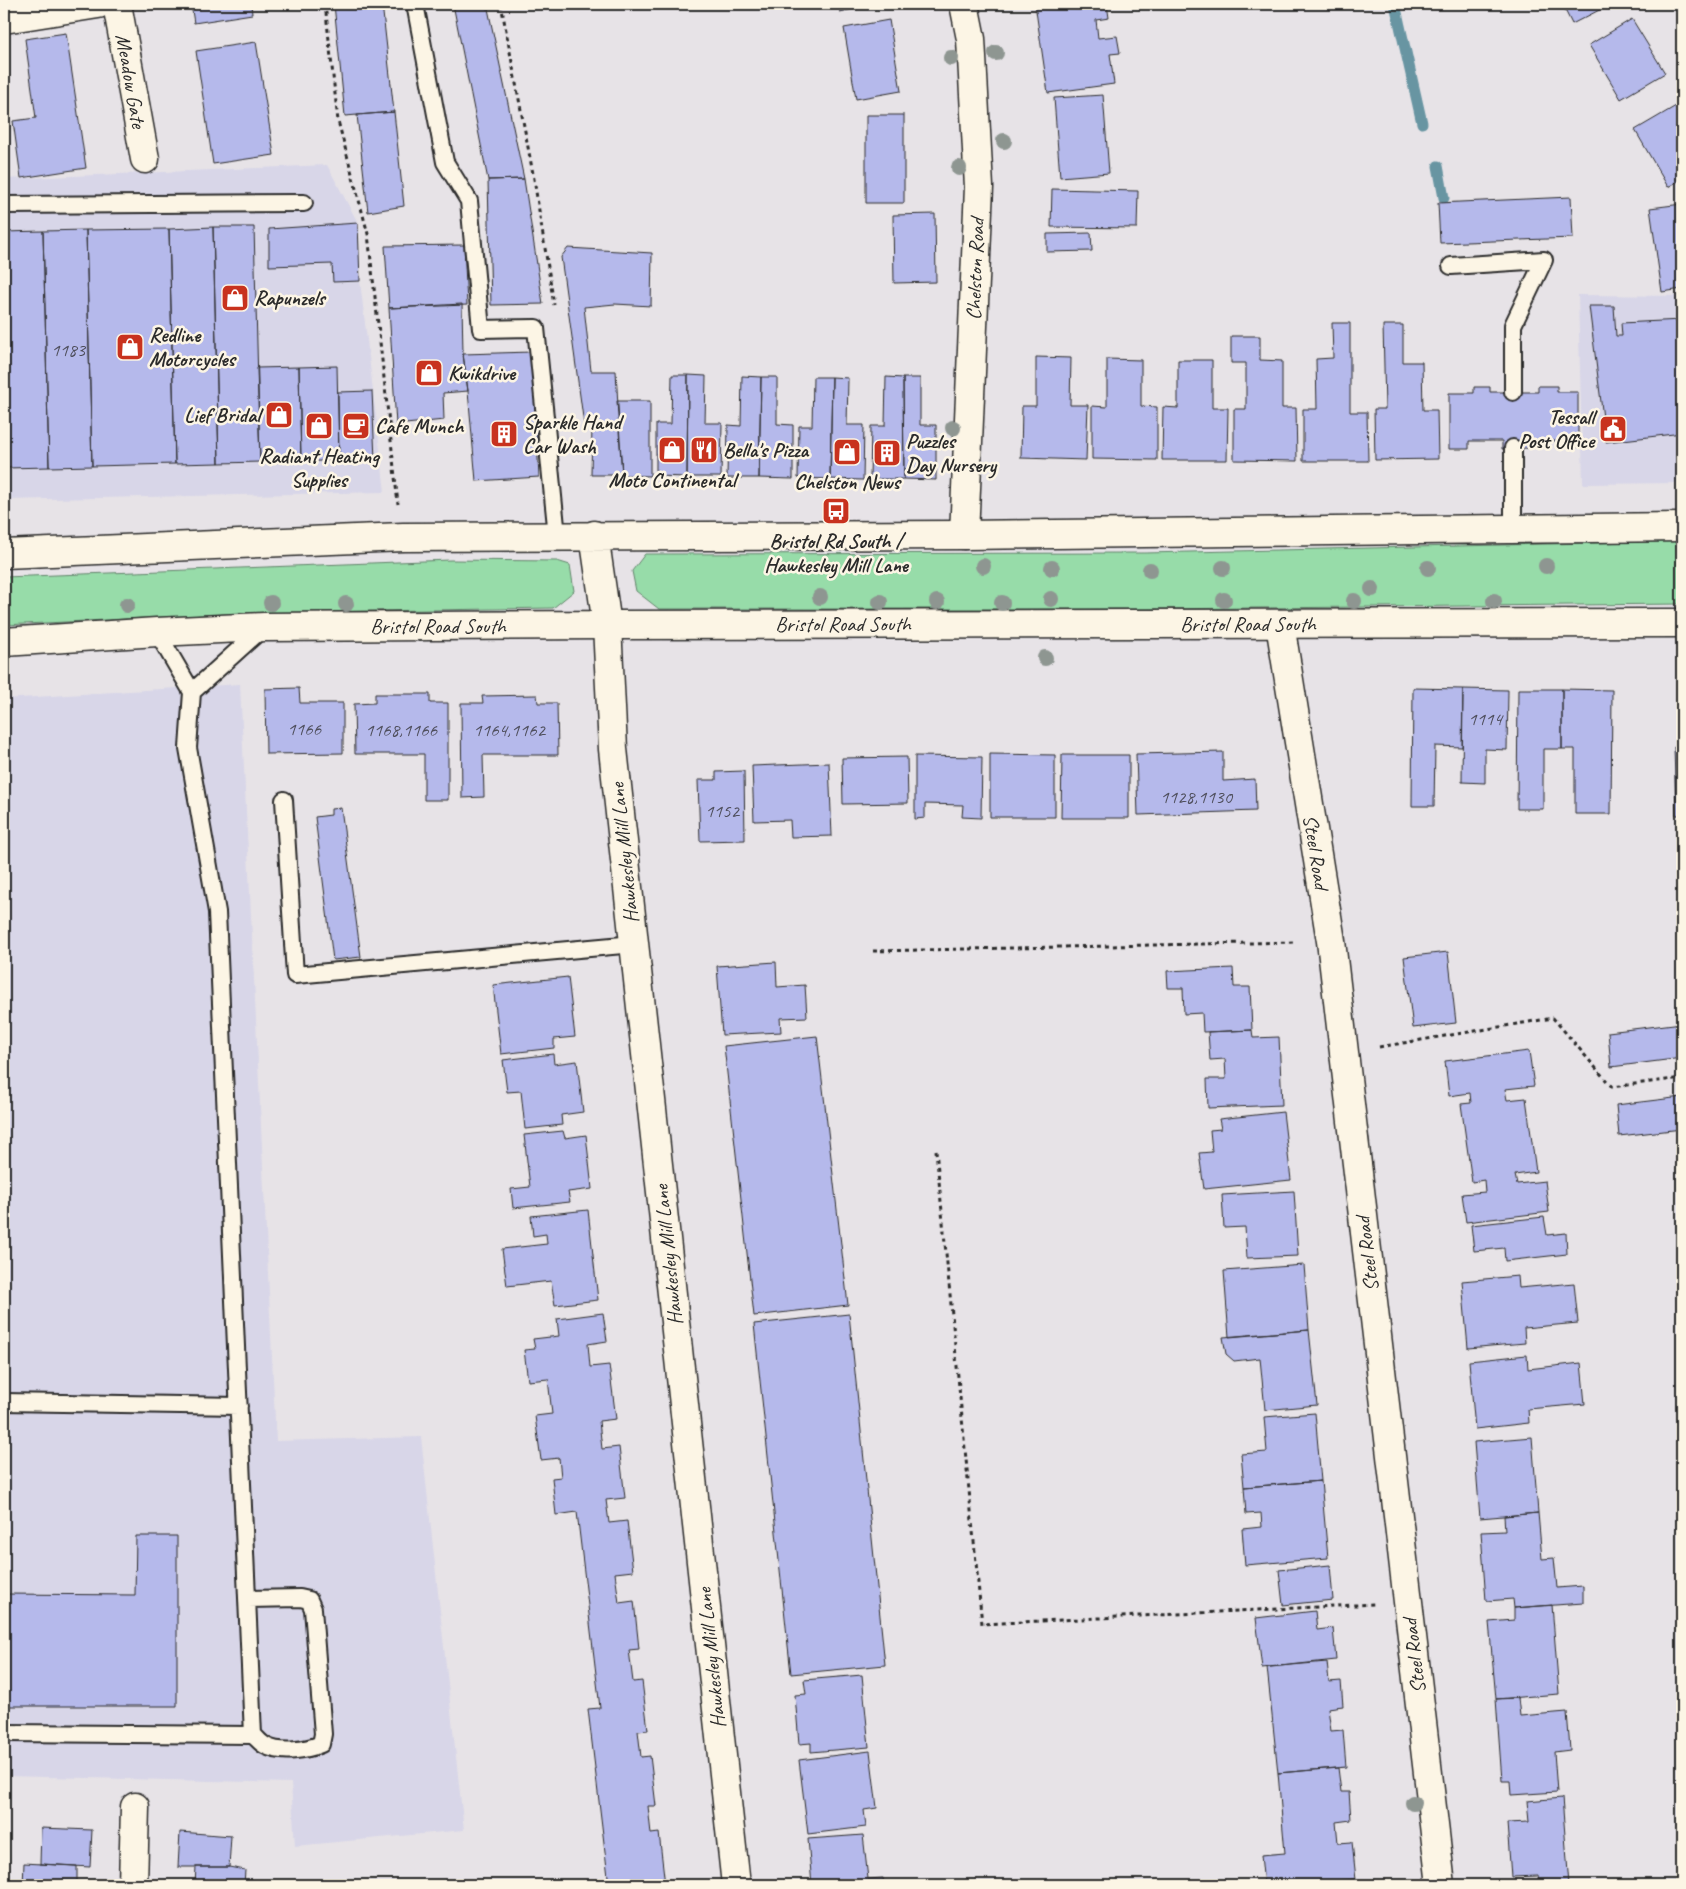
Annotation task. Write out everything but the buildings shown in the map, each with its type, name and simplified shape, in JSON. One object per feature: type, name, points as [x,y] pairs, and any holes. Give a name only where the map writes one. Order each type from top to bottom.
[{"type":"main road","points":[[4,20],[98,4]]},
{"type":"main road","name":"Meadow Gate","points":[[117,4],[144,159]]},
{"type":"main road","name":"Chelston Road","points":[[964,4],[971,39],[979,187],[964,535]]},
{"type":"main road","points":[[4,554],[403,537],[964,535],[1682,527]]},
{"type":"main road","name":"Hawkesley Mill Lane","points":[[594,535],[607,625],[613,749],[736,1885]]},
{"type":"main road","name":"Bristol Road South","points":[[4,642],[264,627],[1682,623]]},
{"type":"main road","name":"Steel Road","points":[[1280,624],[1331,942],[1441,1885]]},
{"type":"main road","points":[[133,1885],[135,1807]]},
{"type":"lane","points":[[415,4],[445,162],[469,201],[481,329],[536,328],[557,536]]},
{"type":"lane","points":[[4,206],[304,203]]},
{"type":"lane","points":[[1451,266],[1544,260],[1513,325],[1513,392]]},
{"type":"lane","points":[[1513,448],[1513,529]]},
{"type":"lane","points":[[192,692],[264,627]]},
{"type":"lane","points":[[157,632],[192,692],[188,748],[217,912],[253,1735]]},
{"type":"lane","points":[[284,800],[295,975],[634,944]]},
{"type":"lane","points":[[4,1402],[239,1406]]},
{"type":"lane","points":[[4,1733],[253,1735],[266,1746],[284,1750],[314,1747],[321,1744],[323,1734],[313,1609],[309,1600],[300,1598],[248,1599]]},
{"type":"path","points":[[324,4],[338,121],[368,234],[403,537]]},
{"type":"path","points":[[501,4],[534,179],[555,313]]},
{"type":"path","points":[[873,951],[1331,942]]},
{"type":"path","points":[[1344,1052],[1554,1018],[1612,1087],[1682,1078]]},
{"type":"path","points":[[936,1150],[982,1624],[1408,1602]]},
{"type":"shaded area","points":[[327,165],[358,223],[360,281],[385,492],[4,500],[4,179]]},
{"type":"shaded area","points":[[1578,295],[1682,296],[1682,483],[1583,484]]},
{"type":"shaded area","points":[[240,684],[276,1441],[421,1437],[464,1830],[295,1846],[291,1783],[4,1776],[4,699]]},
{"type":"green space","points":[[1682,541],[1682,604],[1148,609],[659,609],[636,591],[632,571],[645,554],[1145,553]]},
{"type":"green space","points":[[450,560],[557,561],[570,565],[574,591],[553,608],[247,613],[4,625],[4,577]]},
{"type":"waterway","points":[[1395,4],[1422,123]]},
{"type":"waterway","points":[[1438,166],[1444,198]]},
{"type":"place","name":"Rapunzels","points":[[235,298]]},
{"type":"place","name":"Redline Motorcycles","points":[[130,347]]},
{"type":"place","name":"Kwikdrive","points":[[429,373]]},
{"type":"place","name":"Lief Bridal","points":[[279,415]]},
{"type":"place","name":"Radiant Heating Supplies","points":[[319,426]]},
{"type":"place","name":"Cafe Munch","points":[[356,426]]},
{"type":"place","name":"Tessall Post Office","points":[[1613,429]]},
{"type":"place","name":"Sparkle Hand Car Wash","points":[[504,434]]},
{"type":"place","name":"Moto Continental","points":[[672,450]]},
{"type":"place","name":"Bella's Pizza","points":[[704,450]]},
{"type":"place","name":"Chelston News","points":[[847,452]]},
{"type":"place","name":"Puzzles Day Nursery","points":[[887,453]]},
{"type":"place","name":"Bristol Rd South / Hawkesley Mill Lane","points":[[836,511]]}]
